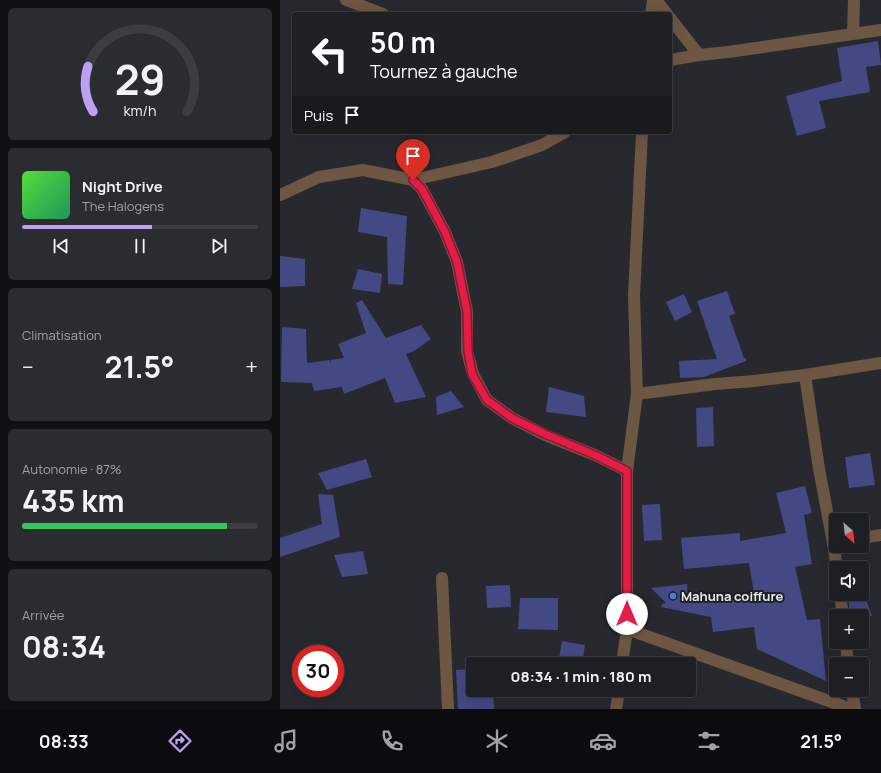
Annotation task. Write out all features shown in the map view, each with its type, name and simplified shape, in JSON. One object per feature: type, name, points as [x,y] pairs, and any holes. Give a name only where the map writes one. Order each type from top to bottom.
[{"type":"street","points":[[346,0],[378,12]]},
{"type":"street","points":[[651,12],[653,0]]},
{"type":"street","points":[[656,0],[665,12]]},
{"type":"street","points":[[853,34],[854,0]]},
{"type":"street","points":[[672,21],[699,55]]},
{"type":"street","points":[[672,60],[881,30]]},
{"type":"street","points":[[280,195],[318,177],[363,170],[413,180],[492,162],[542,145],[561,134]]},
{"type":"street","points":[[623,657],[627,629],[627,471],[637,394],[634,296],[642,134]]},
{"type":"street","points":[[413,180],[422,189],[445,232],[457,262],[467,312],[468,351],[472,374],[487,400],[512,418],[627,471]]},
{"type":"street","points":[[637,394],[805,375],[881,363]]},
{"type":"street","points":[[805,375],[819,469],[829,515]]},
{"type":"street","points":[[869,537],[881,535]]},
{"type":"street","points":[[442,578],[448,709]]},
{"type":"street","points":[[627,629],[851,709]]},
{"type":"street","points":[[616,709],[618,697]]},
{"type":"street","points":[[853,697],[855,709]]},
{"type":"building","points":[[878,41],[881,65],[866,67],[870,92],[819,101],[826,128],[797,136],[786,96],[842,81],[837,48]]},
{"type":"building","points":[[361,208],[407,216],[403,285],[388,284],[387,237],[358,232]]},
{"type":"building","points":[[280,256],[305,259],[305,286],[280,287]]},
{"type":"building","points":[[358,269],[382,274],[380,293],[352,289]]},
{"type":"building","points":[[727,291],[735,314],[729,316],[746,361],[704,377],[680,378],[679,361],[717,359],[697,301]]},
{"type":"building","points":[[684,294],[692,312],[675,321],[666,302]]},
{"type":"building","points":[[362,300],[386,338],[421,325],[431,339],[414,351],[406,354],[426,397],[395,403],[385,378],[344,394],[342,387],[314,391],[312,383],[281,382],[282,327],[306,329],[307,363],[330,360],[330,364],[331,360],[344,358],[338,344],[366,333],[356,303]]},
{"type":"building","points":[[549,387],[584,396],[586,417],[546,412]]},
{"type":"building","points":[[451,391],[464,407],[437,415],[436,397]]},
{"type":"building","points":[[713,407],[714,446],[697,447],[696,408]]},
{"type":"building","points":[[870,453],[875,485],[849,488],[845,457]]},
{"type":"building","points":[[366,459],[372,477],[327,490],[318,473]]},
{"type":"building","points":[[805,486],[812,513],[804,515],[812,564],[795,567],[807,620],[820,619],[826,681],[757,649],[754,627],[713,632],[711,617],[661,607],[662,604],[666,603],[651,588],[687,584],[688,601],[754,593],[749,563],[684,569],[681,538],[740,533],[740,541],[786,533],[776,493]]},
{"type":"building","points":[[318,494],[333,495],[340,537],[280,557],[280,538],[322,524]]},
{"type":"building","points":[[660,504],[662,540],[644,541],[642,505]]},
{"type":"building","points":[[363,551],[368,574],[342,577],[334,555]]},
{"type":"building","points":[[510,585],[511,607],[487,608],[486,586]]},
{"type":"building","points":[[520,598],[558,598],[558,630],[518,629]]},
{"type":"building","points":[[848,601],[867,601],[872,616],[869,616],[869,609],[849,609]]},
{"type":"building","points":[[562,641],[585,645],[583,657],[559,657]]},
{"type":"building","points":[[466,669],[466,697],[493,697],[494,709],[458,709],[456,670]]},
{"type":"place","name":"Mahuna coiffure","points":[[673,596]]},
{"type":"route","points":[[413,180],[422,189],[445,232],[457,262],[467,312],[468,351],[472,374],[487,400],[512,418],[627,471],[627,614]]}]
